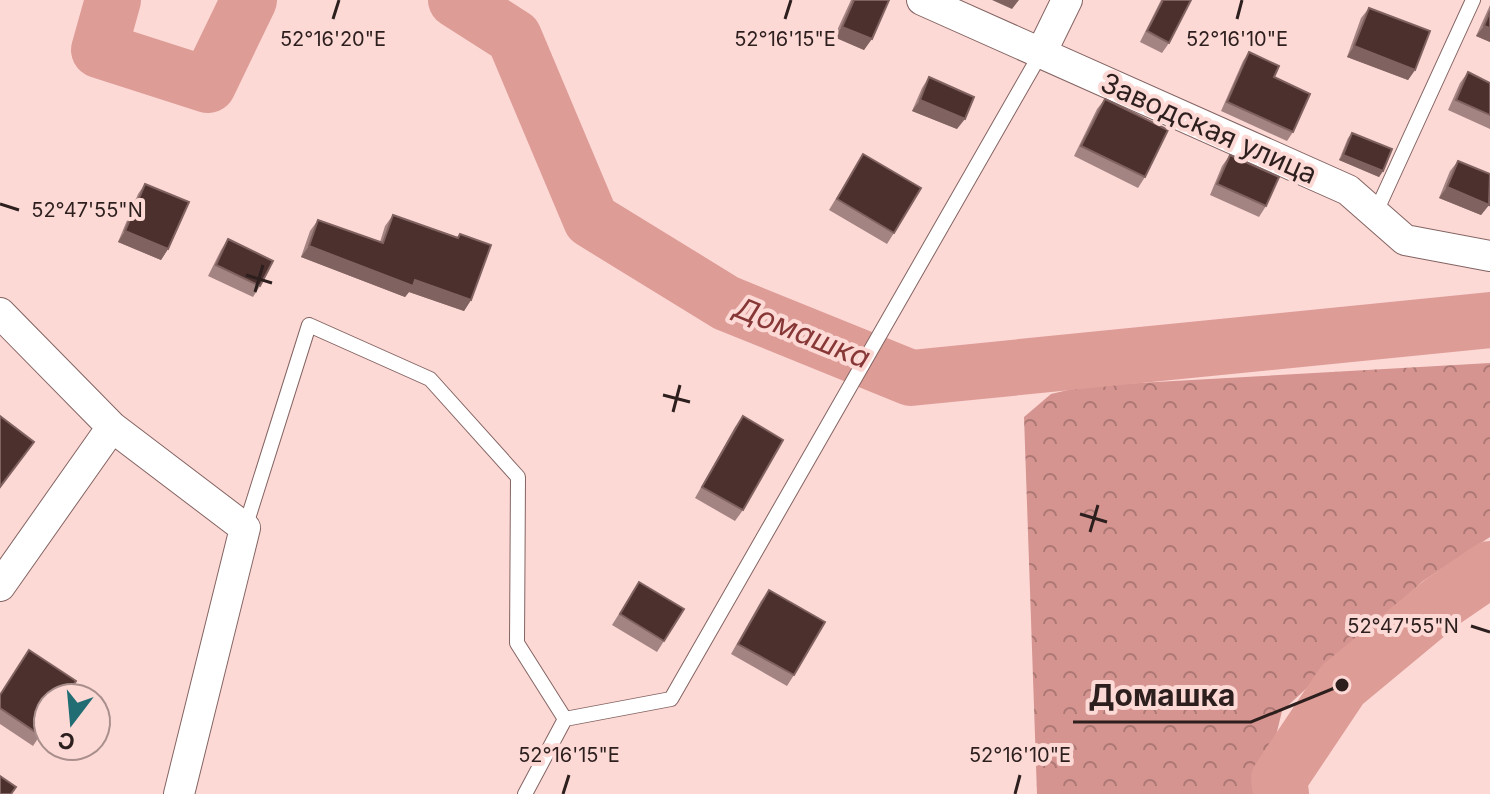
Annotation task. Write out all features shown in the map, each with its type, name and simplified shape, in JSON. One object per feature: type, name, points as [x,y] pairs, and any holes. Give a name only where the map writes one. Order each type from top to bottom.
[{"type":"street","name":"Заводская улица","points":[[922,0],[1348,190],[1405,240],[1490,256]]},
{"type":"street","points":[[1041,53],[1067,0]]},
{"type":"street","points":[[0,313],[112,427],[245,528],[179,794]]},
{"type":"street","points":[[0,586],[112,427]]},
{"type":"lane","points":[[1375,214],[1473,0]]},
{"type":"lane","points":[[565,719],[671,699],[1041,53]]},
{"type":"lane","points":[[245,528],[309,325],[430,379],[518,477],[517,643],[565,719]]},
{"type":"lane","points":[[525,794],[565,719]]},
{"type":"green space","points":[[1490,363],[1490,537],[1423,581],[1282,711],[1262,794],[1037,794],[1024,417],[1051,394],[1085,386]]},
{"type":"building","points":[[854,0],[889,0],[872,39],[842,27]]},
{"type":"building","points":[[1163,0],[1191,0],[1169,43],[1147,31]]},
{"type":"building","points":[[1369,8],[1430,31],[1415,70],[1354,46]]},
{"type":"building","points":[[1490,11],[1490,28],[1484,26]]},
{"type":"building","points":[[1249,52],[1279,66],[1274,77],[1310,94],[1293,132],[1227,102]]},
{"type":"building","points":[[1468,72],[1490,83],[1490,115],[1456,100]]},
{"type":"building","points":[[929,77],[974,97],[965,119],[920,100]]},
{"type":"building","points":[[1105,99],[1168,130],[1145,177],[1081,146]]},
{"type":"building","points":[[1352,133],[1392,149],[1383,171],[1343,155]]},
{"type":"building","points":[[863,154],[921,188],[894,233],[837,199]]},
{"type":"building","points":[[1230,155],[1279,177],[1266,206],[1217,184]]},
{"type":"building","points":[[1458,161],[1490,174],[1489,205],[1447,187]]},
{"type":"building","points":[[145,184],[189,202],[168,249],[125,231]]},
{"type":"building","points":[[393,215],[458,238],[460,234],[491,245],[471,300],[415,280],[413,286],[309,246],[318,220],[383,243]]},
{"type":"building","points":[[228,239],[273,261],[260,286],[216,265]]},
{"type":"building","points":[[0,416],[34,442],[0,487]]},
{"type":"building","points":[[743,416],[783,440],[743,510],[702,487]]},
{"type":"building","points":[[639,582],[684,609],[664,641],[620,614]]},
{"type":"building","points":[[769,590],[825,622],[794,675],[738,644]]},
{"type":"building","points":[[29,650],[76,681],[32,682],[32,730],[0,708],[0,695]]},
{"type":"building","points":[[0,776],[16,787],[11,794],[0,794]]},
{"type":"waterway","name":"Домашка","points":[[113,0],[99,50],[208,85],[249,0]]},
{"type":"waterway","name":"Домашка","points":[[456,0],[514,37],[591,220],[726,303],[911,378],[1490,320]]},
{"type":"waterway","name":"Домашка","points":[[1281,794],[1279,779],[1342,685],[1442,602],[1490,569]]},
{"type":"place","name":"Домашка","points":[[1342,685]]}]
